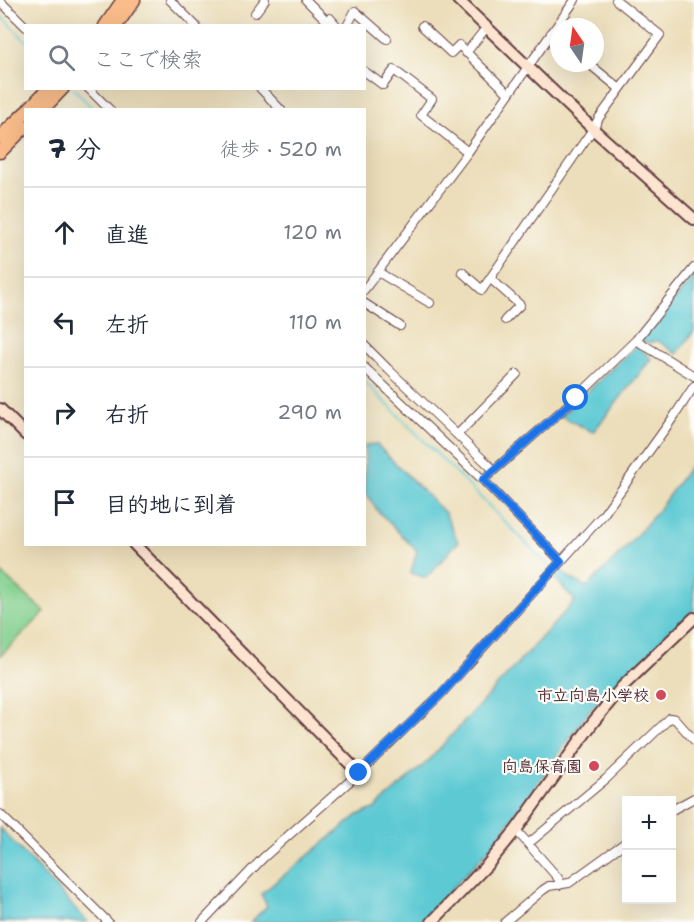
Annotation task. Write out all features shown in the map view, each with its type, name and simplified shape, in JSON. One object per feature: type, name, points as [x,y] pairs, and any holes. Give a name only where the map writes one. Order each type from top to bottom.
[{"type":"main road","points":[[106,24],[123,0]]},
{"type":"main road","points":[[117,24],[134,0]]},
{"type":"main road","points":[[458,0],[526,67],[694,219]]},
{"type":"main road","points":[[30,108],[47,90]]},
{"type":"main road","points":[[44,108],[61,90]]},
{"type":"main road","points":[[0,137],[24,114]]},
{"type":"main road","points":[[0,152],[24,128]]},
{"type":"main road","points":[[0,409],[24,433]]},
{"type":"main road","points":[[136,546],[359,773]]},
{"type":"main road","points":[[432,922],[488,864],[516,830],[615,695],[694,618]]},
{"type":"street","points":[[170,0],[194,24]]},
{"type":"street","points":[[255,13],[265,0]]},
{"type":"street","points":[[306,0],[327,21],[330,18],[335,24]]},
{"type":"street","points":[[562,18],[575,0]]},
{"type":"street","points":[[462,272],[482,290],[620,89],[660,35],[616,0]]},
{"type":"street","points":[[0,1],[24,25]]},
{"type":"street","points":[[348,24],[355,11],[387,39]]},
{"type":"street","points":[[422,26],[451,53],[459,45],[508,93]]},
{"type":"street","points":[[466,53],[486,28]]},
{"type":"street","points":[[366,287],[468,152],[550,34]]},
{"type":"street","points":[[366,72],[383,85],[394,70],[432,99],[421,114],[468,152]]},
{"type":"street","points":[[599,72],[620,89]]},
{"type":"street","points":[[90,90],[108,108]]},
{"type":"street","points":[[262,90],[279,108]]},
{"type":"street","points":[[483,480],[576,398],[636,340],[694,268]]},
{"type":"street","points":[[378,272],[430,303]]},
{"type":"street","points":[[491,279],[520,305],[505,320]]},
{"type":"street","points":[[366,304],[400,326]]},
{"type":"street","points":[[636,340],[694,376]]},
{"type":"street","points":[[366,347],[494,470]]},
{"type":"street","points":[[366,369],[483,480],[561,561]]},
{"type":"street","points":[[457,435],[517,374]]},
{"type":"street","points":[[202,922],[263,858],[359,773],[441,694],[603,514],[694,386]]},
{"type":"street","points":[[528,844],[614,772],[670,718],[675,719],[694,740]]},
{"type":"street","points":[[676,808],[694,798]]},
{"type":"street","points":[[0,814],[108,922]]},
{"type":"street","points":[[516,830],[558,878],[560,885]]},
{"type":"street","points":[[506,922],[543,890],[569,883],[622,846]]},
{"type":"green space","points":[[0,572],[45,612],[0,656]]},
{"type":"water","points":[[694,276],[694,331],[677,354],[658,341],[646,343],[642,340]]},
{"type":"water","points":[[637,345],[651,359],[593,432],[561,416]]},
{"type":"water","points":[[376,444],[445,513],[458,542],[426,578],[411,573],[417,551],[377,510],[366,493],[366,445]]},
{"type":"water","points":[[694,460],[694,610],[590,710],[494,844],[421,922],[251,922],[267,906],[261,894],[358,815],[374,809],[428,761],[575,601],[553,576],[559,569],[587,587],[657,512]]},
{"type":"water","points":[[0,828],[88,922],[0,922]]},
{"type":"waterway","points":[[0,15],[24,39]]},
{"type":"waterway","points":[[75,90],[92,108]]},
{"type":"waterway","points":[[366,383],[551,568]]},
{"type":"place","name":"市立向島小学校","points":[[661,695]]},
{"type":"place","name":"向島保育園","points":[[594,766]]},
{"type":"route","points":[[359,773],[441,694],[561,561],[483,480],[576,398]]}]
